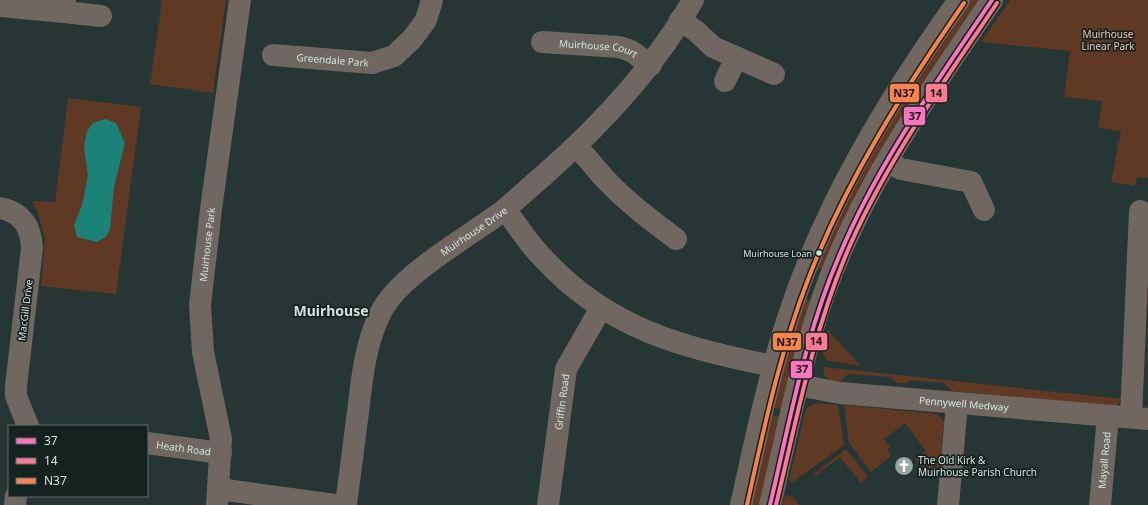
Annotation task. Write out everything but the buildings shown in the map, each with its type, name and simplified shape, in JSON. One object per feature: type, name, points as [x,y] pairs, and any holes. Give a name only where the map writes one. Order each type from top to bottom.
[{"type":"street","name":"Muirhouse Park","points":[[218,497],[221,438],[203,352],[200,304],[211,209],[240,0]]},
{"type":"street","name":"Greendale Park","points":[[274,55],[372,63],[394,56],[412,39],[426,20],[432,0]]},
{"type":"street","name":"Muirhouse Drive","points":[[346,505],[365,361],[372,332],[391,296],[410,277],[505,209],[576,147],[629,91],[651,65],[693,0]]},
{"type":"street","points":[[741,505],[773,366],[799,285],[837,198],[860,154],[891,100],[959,0]]},
{"type":"street","points":[[770,505],[810,336],[824,293],[851,229],[887,161],[915,113],[992,0]]},
{"type":"street","points":[[0,6],[65,6],[101,16]]},
{"type":"street","points":[[680,20],[696,31],[713,47],[774,74]]},
{"type":"street","name":"Muirhouse Court","points":[[542,42],[619,47],[631,51],[651,65]]},
{"type":"street","points":[[726,81],[736,58]]},
{"type":"street","points":[[576,147],[588,158],[607,181],[635,208],[676,239]]},
{"type":"street","points":[[887,161],[901,169],[972,175],[984,210]]},
{"type":"street","name":"MacGill Drive","points":[[0,208],[9,210],[19,215],[26,224],[31,235],[32,248],[16,386],[16,396],[28,425]]},
{"type":"street","points":[[505,209],[540,256],[569,285],[601,308],[631,325],[659,337],[715,353],[773,366]]},
{"type":"street","name":"Pennywell Medway","points":[[798,385],[840,393],[957,404],[1139,418],[1140,211]]},
{"type":"street","points":[[799,285],[824,293]]},
{"type":"street","name":"Griffin Road","points":[[548,505],[566,369],[601,308]]},
{"type":"street","points":[[948,505],[957,404]]},
{"type":"street","name":"Mayall Road","points":[[1100,505],[1108,416]]},
{"type":"street","name":"Heath Road","points":[[148,443],[221,453]]},
{"type":"street","points":[[218,497],[335,505]]},
{"type":"green space","points":[[162,0],[226,0],[213,93],[150,84]]},
{"type":"green space","points":[[971,0],[983,0],[822,269],[819,268],[817,266],[831,232],[899,105]]},
{"type":"green space","name":"Muirhouse Linear Park","points":[[1010,0],[1148,0],[1148,178],[1138,177],[1134,186],[1111,182],[1121,131],[1098,128],[1102,101],[1064,97],[1070,51],[981,42]]},
{"type":"green space","points":[[68,98],[141,107],[116,294],[41,286],[45,240],[38,213],[32,201],[55,202]]},
{"type":"green space","points":[[805,299],[812,300],[783,410],[770,407]]},
{"type":"green space","points":[[828,330],[861,366],[826,360],[822,352]]},
{"type":"green space","points":[[823,367],[1122,399],[1116,407],[952,391],[944,383],[910,380],[906,383],[896,383],[891,377],[848,374],[840,382],[830,380],[824,375]]},
{"type":"green space","points":[[815,403],[838,405],[844,445],[793,482],[789,481],[805,412],[807,408]]},
{"type":"green space","points":[[844,405],[938,414],[944,422],[939,472],[926,473],[915,459],[926,451],[905,423],[884,439],[890,447],[887,450],[891,456],[871,472],[849,443]]},
{"type":"green space","points":[[769,415],[782,417],[761,505],[747,505]]},
{"type":"green space","points":[[846,449],[868,477],[861,483],[840,457],[815,476],[814,474]]},
{"type":"green space","points":[[785,495],[793,497],[799,505],[783,505]]},
{"type":"shaded area","points":[[105,119],[116,123],[125,143],[114,187],[110,229],[106,237],[97,242],[77,237],[74,225],[82,205],[88,176],[84,147],[87,131],[93,123]]},
{"type":"transit line","name":"37","points":[[770,505],[799,378],[817,315],[840,254],[855,220],[890,155],[930,92],[992,0]]},
{"type":"transit line","name":"N37","points":[[747,505],[766,419],[789,333],[809,277],[824,241],[841,205],[878,136],[964,3]]},
{"type":"transit line","name":"14","points":[[776,505],[814,349],[833,287],[845,257],[860,223],[895,158],[935,95],[997,3]]},
{"type":"place","name":"Muirhouse Loan","points":[[819,253]]},
{"type":"place","name":"The Old Kirk & Muirhouse Parish Church","points":[[904,466]]},
{"type":"district","name":"Muirhouse","points":[[331,310]]}]
